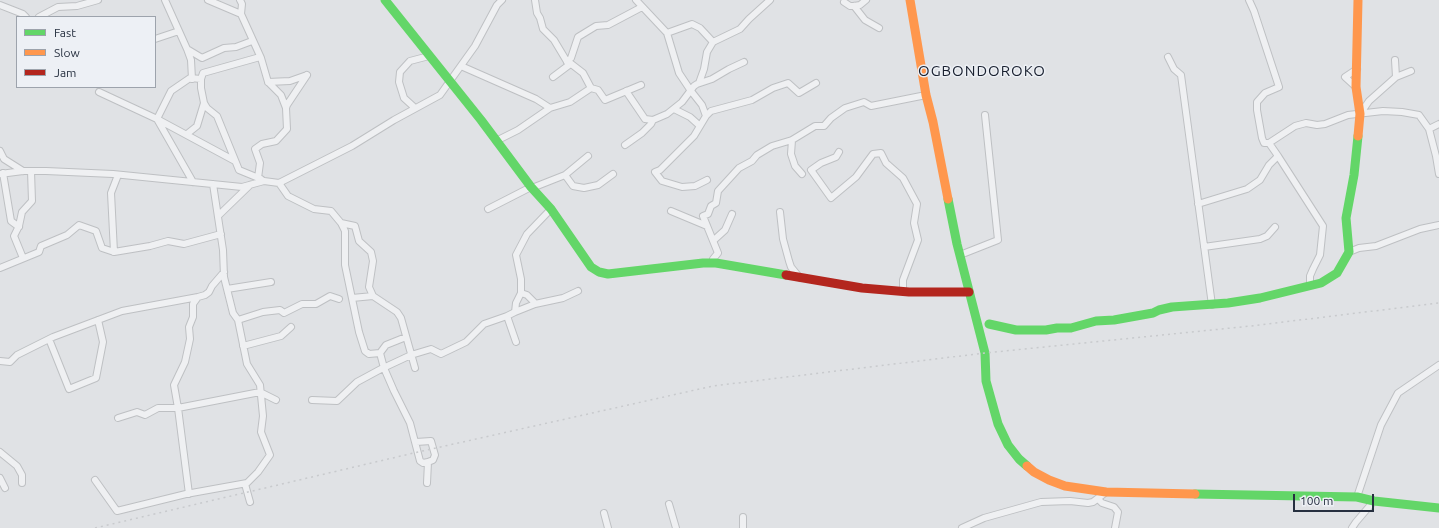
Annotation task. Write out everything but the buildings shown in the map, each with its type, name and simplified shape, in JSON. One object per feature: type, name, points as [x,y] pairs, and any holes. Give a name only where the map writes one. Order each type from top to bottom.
[{"type":"street","points":[[61,0],[63,7]]},
{"type":"street","points":[[41,16],[58,8],[77,6],[98,0]]},
{"type":"street","points":[[165,0],[191,60],[192,78]]},
{"type":"street","points":[[208,0],[241,14]]},
{"type":"street","points":[[240,0],[242,4],[241,14],[260,57],[268,82],[281,95],[286,108],[288,129],[276,141],[262,144],[255,149],[260,164],[261,180]]},
{"type":"street","points":[[385,0],[531,188],[551,209],[591,267],[599,272],[608,274],[703,263],[716,263],[862,288],[903,291],[969,292]]},
{"type":"street","points":[[260,57],[203,73],[201,78],[201,88],[204,103],[207,108],[217,116],[240,170],[261,180],[279,183],[352,146],[415,108],[440,95],[475,46],[502,0]]},
{"type":"street","points":[[535,0],[537,13],[543,29],[554,40],[568,64],[570,63],[583,73],[591,88],[598,90],[605,100],[641,85]]},
{"type":"street","points":[[636,0],[667,33],[680,73],[702,105],[706,116]]},
{"type":"street","points":[[699,83],[704,69],[707,52],[713,42],[740,29],[770,0]]},
{"type":"street","points":[[844,2],[850,6],[860,6],[866,0]]},
{"type":"street","points":[[910,0],[926,95],[933,122],[960,255],[985,353],[986,381],[998,424],[1008,445],[1020,459],[1034,472],[1049,480],[1065,486],[1106,492],[1357,497],[1374,501],[1439,508]]},
{"type":"street","points":[[1249,0],[1279,87],[1266,93],[1257,102],[1262,138],[1264,142],[1269,143],[1324,226],[1320,255],[1310,276],[1310,285]]},
{"type":"street","points":[[989,324],[1016,330],[1071,328],[1096,321],[1114,320],[1172,307],[1260,298],[1321,283],[1337,273],[1349,252],[1346,218],[1354,175],[1360,114],[1356,87],[1358,0]]},
{"type":"street","points":[[0,5],[25,16]]},
{"type":"street","points":[[854,6],[865,20],[879,28]]},
{"type":"street","points":[[553,77],[568,64],[578,37],[596,26],[608,25],[642,7]]},
{"type":"street","points":[[667,33],[692,24],[700,28],[713,42]]},
{"type":"street","points":[[156,39],[179,31]]},
{"type":"street","points":[[187,49],[202,58],[224,48],[236,47],[252,41]]},
{"type":"street","points":[[415,108],[404,98],[399,82],[400,72],[410,61],[429,56]]},
{"type":"street","points":[[1168,57],[1174,69],[1181,75],[1212,304]]},
{"type":"street","points":[[1396,60],[1396,77]]},
{"type":"street","points":[[626,91],[645,119],[652,120],[667,114],[674,109],[682,102],[694,86],[712,79],[729,68],[744,62]]},
{"type":"street","points":[[461,66],[536,99],[550,108]]},
{"type":"street","points":[[1360,114],[1369,101],[1396,77],[1411,71]]},
{"type":"street","points":[[268,82],[290,81],[307,75],[286,105],[286,108]]},
{"type":"street","points":[[157,119],[171,91],[190,78],[201,78]]},
{"type":"street","points":[[707,180],[695,186],[682,187],[662,181],[655,172],[660,170],[694,136],[706,116],[711,111],[752,100],[773,88],[788,83],[799,93],[816,83]]},
{"type":"street","points":[[496,141],[518,130],[550,108],[570,102],[591,88]]},
{"type":"street","points":[[99,92],[187,134],[235,161]]},
{"type":"street","points":[[716,263],[713,259],[718,253],[704,216],[708,214],[712,206],[716,203],[718,191],[739,168],[752,161],[757,155],[772,146],[792,140],[815,126],[824,126],[838,112],[850,106],[864,102],[871,106],[926,95]]},
{"type":"street","points":[[187,134],[197,126],[204,103]]},
{"type":"street","points":[[674,109],[690,117],[700,126]]},
{"type":"street","points":[[1269,143],[1295,126],[1306,123],[1317,125],[1326,124],[1344,116],[1383,111],[1402,112],[1418,115],[1429,129],[1439,174]]},
{"type":"street","points":[[960,255],[998,240],[985,114]]},
{"type":"street","points":[[157,119],[193,182]]},
{"type":"street","points":[[625,146],[642,133],[651,124],[652,120]]},
{"type":"street","points":[[1429,129],[1439,124]]},
{"type":"street","points":[[792,140],[791,154],[795,166],[802,174]]},
{"type":"street","points":[[0,151],[4,159],[23,171]]},
{"type":"street","points":[[839,152],[836,157],[821,163],[811,170],[830,198],[856,177],[873,154],[881,153],[886,163],[903,178],[917,204],[914,224],[918,240],[903,280],[903,291]]},
{"type":"street","points":[[488,210],[531,188],[565,175],[588,156]]},
{"type":"street","points":[[1198,204],[1253,186],[1260,180],[1269,165],[1278,156]]},
{"type":"street","points":[[19,227],[11,221],[2,174],[30,171],[118,175],[242,187],[261,180]]},
{"type":"street","points":[[23,258],[14,236],[19,227],[22,212],[32,201],[30,171]]},
{"type":"street","points":[[565,175],[573,186],[584,188],[598,185],[613,174]]},
{"type":"street","points":[[114,252],[111,193],[118,175]]},
{"type":"street","points":[[279,183],[288,196],[314,209],[331,211],[341,223],[345,231],[345,265],[359,332],[365,351],[369,354],[380,353],[386,345],[406,337]]},
{"type":"street","points":[[95,480],[118,511],[189,494],[246,484],[258,472],[270,455],[261,432],[263,416],[260,384],[247,364],[238,320],[233,313],[227,289],[221,234],[213,184]]},
{"type":"street","points":[[218,216],[251,184]]},
{"type":"street","points":[[515,312],[516,303],[521,293],[522,280],[516,255],[527,234],[551,209]]},
{"type":"street","points":[[671,211],[707,226]]},
{"type":"street","points":[[780,212],[783,239],[789,261],[791,267],[800,278]]},
{"type":"street","points":[[714,240],[725,230],[732,214]]},
{"type":"street","points":[[341,223],[355,226],[359,241],[371,252],[373,261],[369,287],[373,296],[397,312],[401,318],[415,368]]},
{"type":"street","points":[[0,268],[39,252],[41,246],[67,235],[79,225],[96,231],[102,248],[114,252],[150,246],[168,241],[184,244],[221,234]]},
{"type":"street","points":[[1349,252],[1358,248],[1376,246],[1420,229],[1439,225]]},
{"type":"street","points":[[1204,247],[1260,239],[1267,236],[1275,227]]},
{"type":"street","points":[[0,361],[10,362],[17,355],[49,339],[122,311],[205,296],[224,272]]},
{"type":"street","points":[[227,289],[271,282]]},
{"type":"street","points":[[312,400],[337,401],[357,382],[411,355],[431,349],[441,354],[466,342],[484,324],[535,304],[563,298],[578,291]]},
{"type":"street","points":[[521,293],[534,300],[535,304]]},
{"type":"street","points":[[238,320],[263,312],[280,310],[284,313],[302,304],[316,304],[330,296],[340,299]]},
{"type":"street","points":[[352,298],[373,296]]},
{"type":"street","points":[[189,494],[174,385],[184,362],[190,339],[189,327],[193,317],[193,304],[198,297]]},
{"type":"street","points":[[507,316],[516,342]]},
{"type":"street","points":[[49,339],[69,390],[96,378],[103,342],[98,320]]},
{"type":"street","points":[[243,346],[281,336],[291,327]]},
{"type":"street","points":[[380,353],[384,368],[410,423],[420,461],[423,463],[434,460],[435,455],[431,441],[416,442]]},
{"type":"street","points":[[1357,497],[1381,425],[1398,393],[1439,365]]},
{"type":"street","points":[[118,418],[137,412],[146,414],[158,408],[178,408],[260,392],[276,400]]},
{"type":"street","points":[[0,452],[17,466],[22,475],[22,483]]},
{"type":"street","points":[[427,483],[428,462]]},
{"type":"street","points":[[0,478],[5,488]]},
{"type":"street","points":[[246,484],[250,502]]},
{"type":"street","points":[[962,528],[984,518],[1041,502],[1070,501],[1088,503],[1098,499],[1106,492]]},
{"type":"street","points":[[1098,499],[1102,503],[1114,507],[1118,512],[1115,528]]},
{"type":"street","points":[[1352,528],[1374,501]]},
{"type":"street","points":[[669,504],[676,528]]},
{"type":"street","points":[[604,513],[608,528]]},
{"type":"street","points":[[743,517],[743,528]]},
{"type":"railway","points":[[95,528],[418,452],[713,386],[985,353],[1251,326],[1439,303]]},
{"type":"traffic: fast","points":[[385,0],[481,120],[531,187],[551,209],[591,267],[599,272],[608,274],[703,263],[716,263],[786,275]]},
{"type":"traffic: fast","points":[[989,324],[1016,330],[1071,328],[1096,321],[1114,320],[1153,313],[1172,307],[1228,303],[1260,298],[1321,283],[1337,273],[1349,252],[1346,218],[1354,175],[1358,136]]},
{"type":"traffic: fast","points":[[948,199],[957,244],[985,353],[986,381],[998,424],[1008,445],[1019,459],[1027,466]]},
{"type":"traffic: fast","points":[[1195,494],[1357,497],[1374,501],[1439,508]]},
{"type":"traffic: slow","points":[[910,0],[926,95],[933,122],[948,199]]},
{"type":"traffic: slow","points":[[1358,0],[1356,87],[1360,114],[1358,136]]},
{"type":"traffic: slow","points":[[1027,466],[1034,472],[1049,480],[1065,486],[1106,492],[1195,494]]},
{"type":"traffic: jam","points":[[786,275],[862,288],[909,292],[969,292]]},
{"type":"district","name":"OGBONDOROKO","points":[[982,71]]}]
